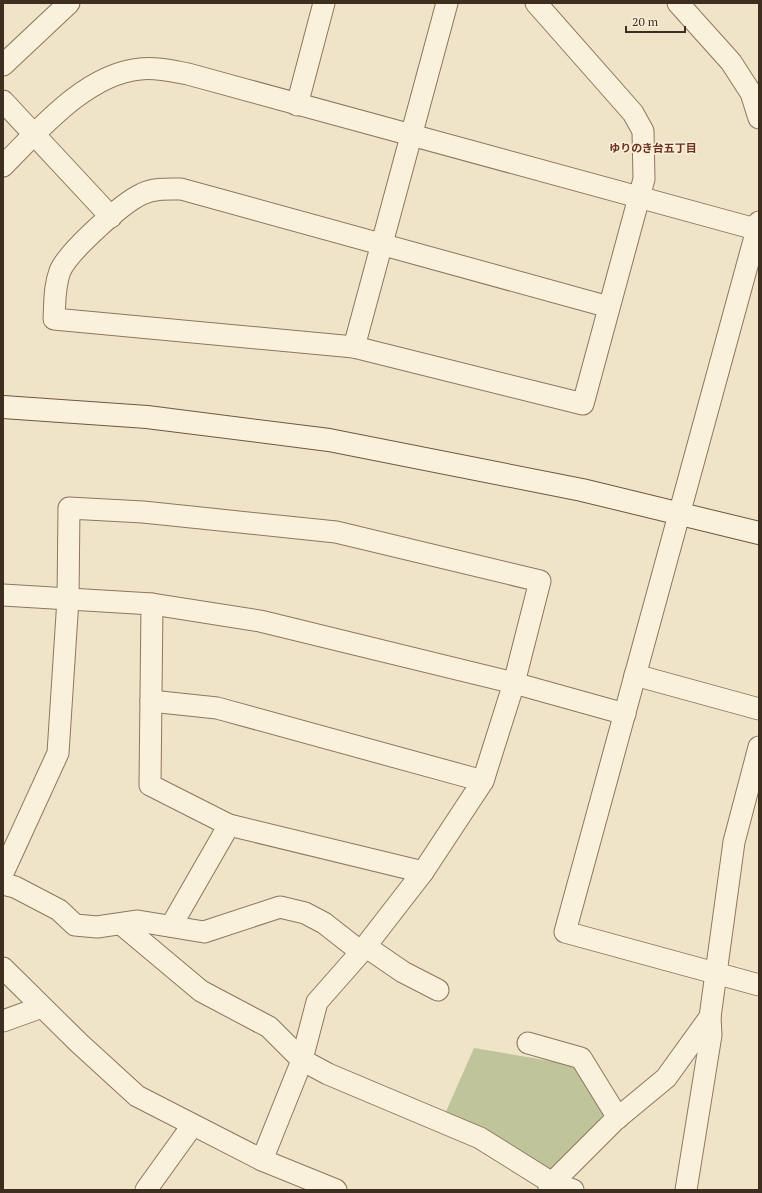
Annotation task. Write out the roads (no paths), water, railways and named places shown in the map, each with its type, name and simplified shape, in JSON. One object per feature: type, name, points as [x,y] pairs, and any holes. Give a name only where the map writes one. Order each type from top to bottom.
[{"type":"street","points":[[3,65],[69,3]]},
{"type":"street","points":[[297,105],[324,3]]},
{"type":"street","points":[[354,347],[448,3]]},
{"type":"street","points":[[536,3],[634,113],[643,131],[644,179],[640,198],[583,404],[354,347],[54,320],[55,287],[61,270],[69,256],[126,204],[142,194],[162,189],[181,189],[609,307]]},
{"type":"street","points":[[678,3],[731,62],[751,93],[759,118]]},
{"type":"street","points":[[3,166],[35,134],[83,91],[111,76],[139,69],[163,69],[188,74],[640,198],[758,228],[565,932],[759,985]]},
{"type":"street","points":[[3,101],[111,217]]},
{"type":"street","points":[[3,407],[148,417],[329,440],[582,490],[759,533]]},
{"type":"street","points":[[3,873],[58,753],[68,599],[69,508],[143,512],[336,532],[540,581],[514,683],[483,780],[423,872],[363,949],[317,1002],[302,1060],[262,1160]]},
{"type":"street","points":[[3,595],[152,604],[260,621],[514,683],[625,714]]},
{"type":"street","points":[[152,604],[150,785],[229,825],[423,872]]},
{"type":"street","points":[[635,675],[759,709]]},
{"type":"street","points":[[151,701],[218,708],[483,780]]},
{"type":"street","points":[[686,1190],[711,1035],[710,1017],[734,842],[759,747]]},
{"type":"street","points":[[171,926],[229,825]]},
{"type":"street","points":[[3,884],[15,887],[60,910],[75,925],[97,927],[138,921],[204,932],[280,907],[305,913],[324,923],[363,949],[438,990]]},
{"type":"street","points":[[121,924],[201,991],[269,1027],[302,1060],[328,1074],[480,1138],[551,1186],[573,1190]]},
{"type":"street","points":[[3,968],[79,1043],[137,1096],[192,1126],[262,1160],[336,1190]]},
{"type":"street","points":[[3,1021],[42,1007]]},
{"type":"street","points":[[551,1186],[618,1118],[666,1078],[710,1017]]},
{"type":"street","points":[[528,1043],[581,1058],[618,1118]]},
{"type":"street","points":[[146,1190],[192,1126]]},
{"type":"district","name":"ゆりのき台五丁目","points":[[653,148]]}]
